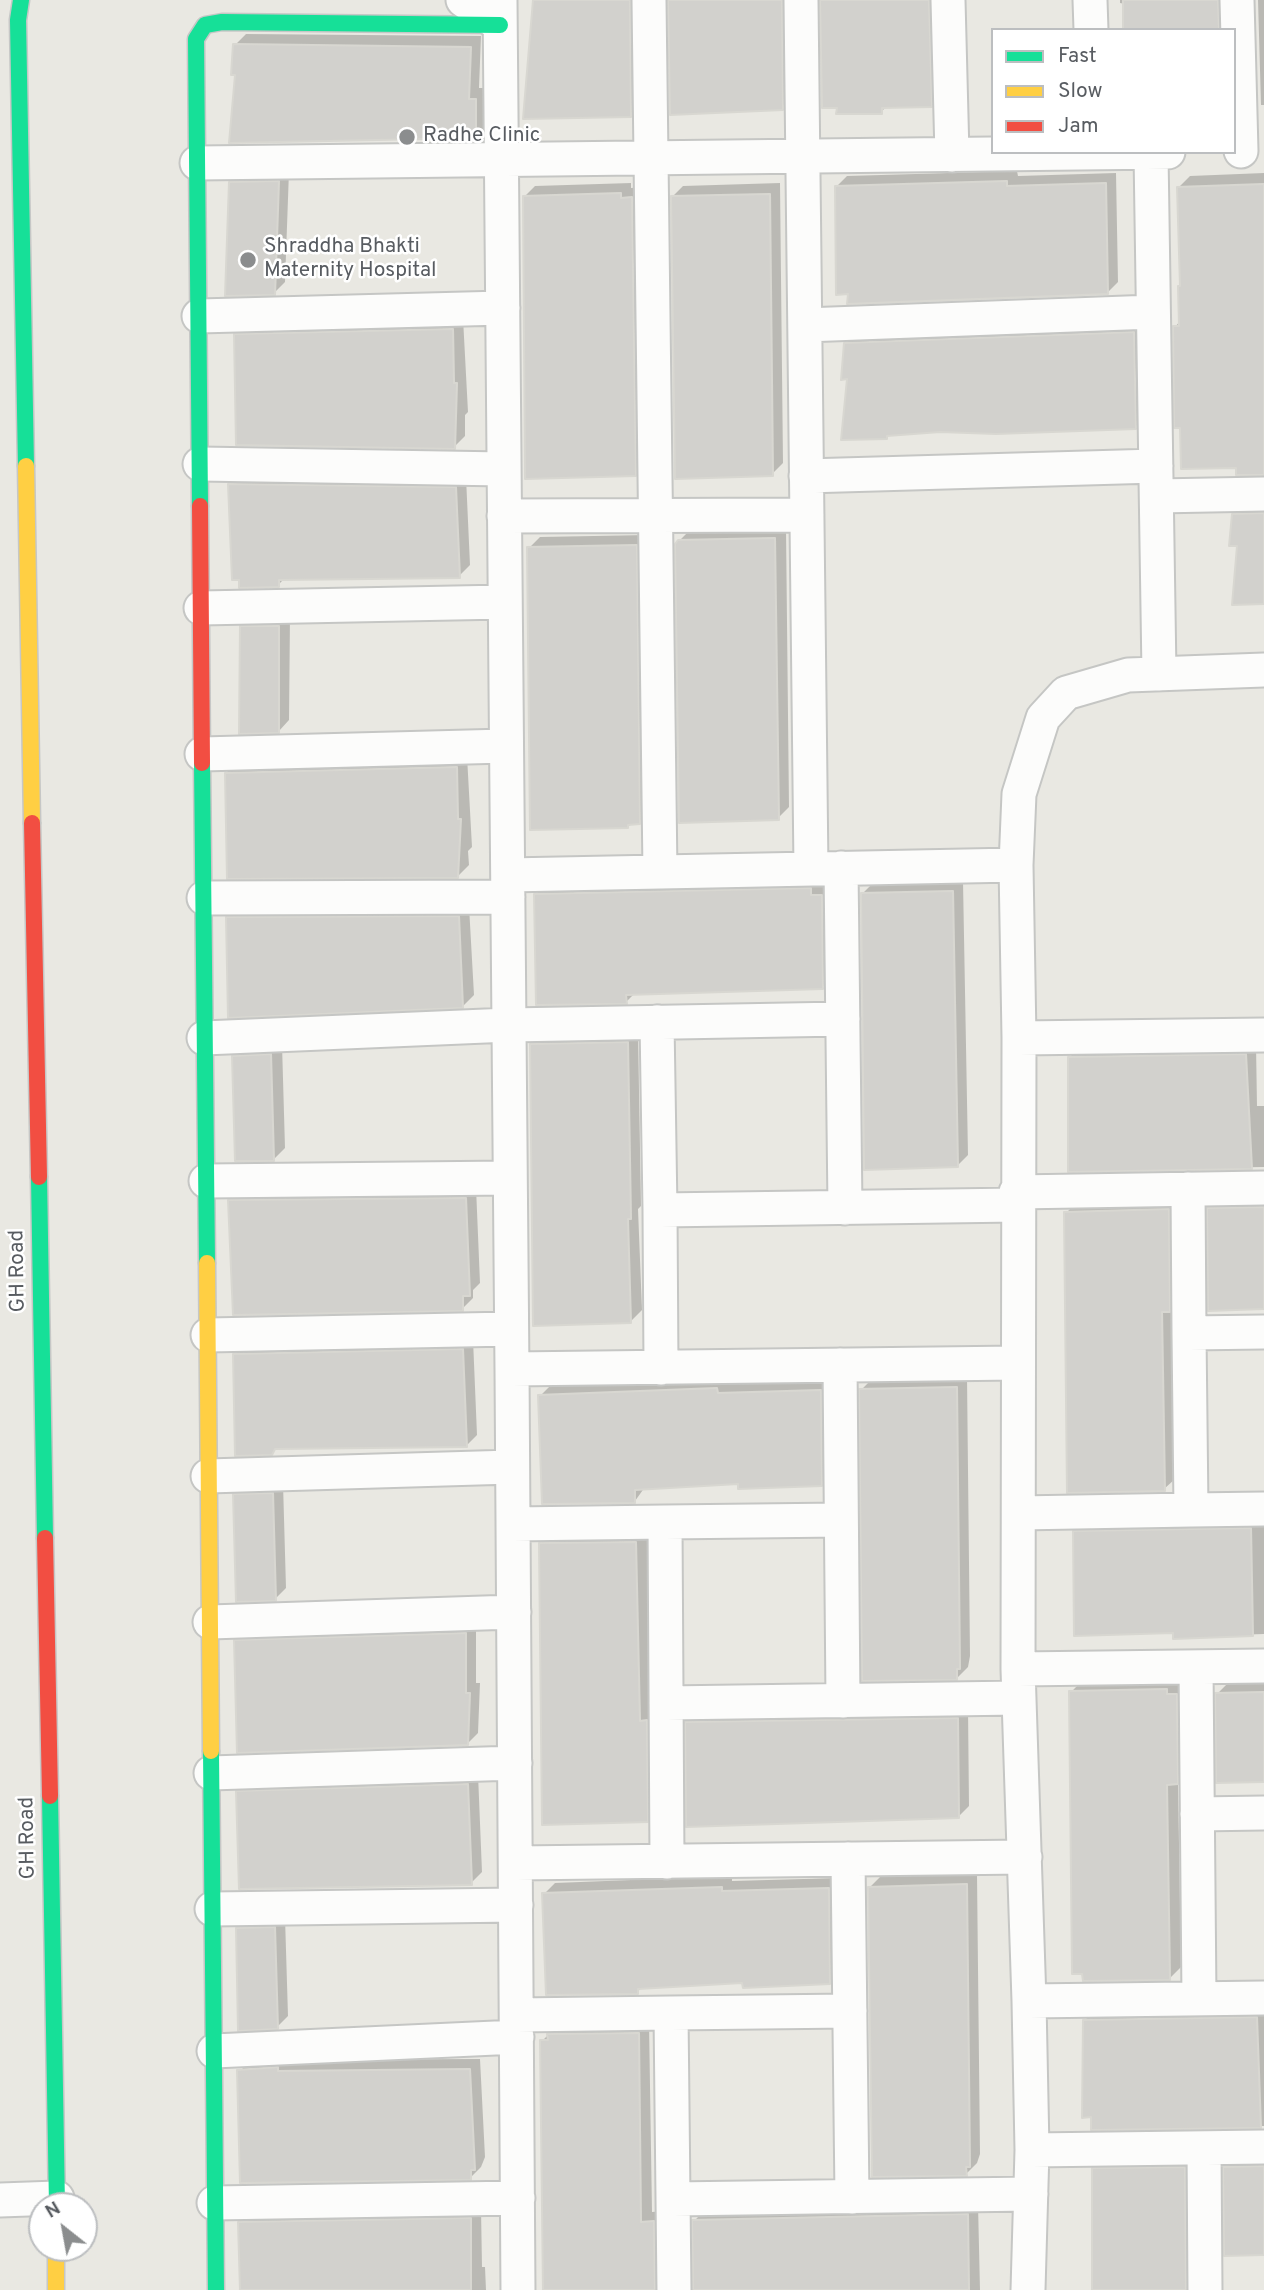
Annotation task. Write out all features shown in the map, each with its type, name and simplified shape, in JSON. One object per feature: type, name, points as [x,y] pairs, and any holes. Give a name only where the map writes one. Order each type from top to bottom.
[{"type":"street","name":"GH Road","points":[[21,0],[18,20],[57,2192]]},
{"type":"street","points":[[463,0],[500,13]]},
{"type":"street","points":[[649,0],[660,872]]},
{"type":"street","points":[[801,0],[807,515],[826,869],[843,1019],[845,1208]]},
{"type":"street","points":[[948,0],[952,155]]},
{"type":"street","points":[[1090,0],[1091,28]]},
{"type":"street","points":[[1237,0],[1247,151]]},
{"type":"street","points":[[500,13],[518,2290]]},
{"type":"street","points":[[216,2290],[196,39],[205,25],[222,22],[500,13]]},
{"type":"street","points":[[197,163],[501,162],[1022,154]]},
{"type":"street","points":[[1151,154],[1159,674]]},
{"type":"street","points":[[198,316],[503,308]]},
{"type":"street","points":[[805,325],[1153,312]]},
{"type":"street","points":[[200,464],[504,469]]},
{"type":"street","points":[[806,476],[1156,481],[1264,494]]},
{"type":"street","points":[[505,516],[807,515]]},
{"type":"street","points":[[201,608],[505,602]]},
{"type":"street","points":[[1028,2290],[1032,2150],[1018,1684],[1019,1038],[1016,865],[1019,793],[1042,718],[1066,693],[1128,675],[1264,670]]},
{"type":"street","points":[[202,754],[506,746]]},
{"type":"street","points":[[204,898],[508,886],[660,872],[1016,865]]},
{"type":"street","points":[[205,1038],[509,1025],[843,1019]]},
{"type":"street","points":[[657,1023],[661,1368]]},
{"type":"street","points":[[1019,1038],[1264,1035]]},
{"type":"street","points":[[206,1181],[510,1178]]},
{"type":"street","points":[[660,1210],[845,1208],[1188,1189],[1264,1188]]},
{"type":"street","points":[[1188,1189],[1191,1510]]},
{"type":"street","points":[[208,1335],[511,1329]]},
{"type":"street","points":[[1189,1333],[1264,1332]]},
{"type":"street","points":[[512,1369],[1018,1363]]},
{"type":"street","points":[[839,1365],[843,1701]]},
{"type":"street","points":[[208,1476],[512,1467]]},
{"type":"street","points":[[1019,1513],[1264,1509]]},
{"type":"street","points":[[513,1524],[841,1520]]},
{"type":"street","points":[[665,1522],[667,1862]]},
{"type":"street","points":[[210,1622],[513,1612]]},
{"type":"street","points":[[666,1703],[843,1701],[1196,1667],[1264,1666]]},
{"type":"street","points":[[1196,1667],[1199,1999]]},
{"type":"street","points":[[211,1773],[515,1763]]},
{"type":"street","points":[[1197,1814],[1264,1813]]},
{"type":"street","points":[[516,1863],[1025,1857]]},
{"type":"street","points":[[848,1859],[852,2197]]},
{"type":"street","points":[[212,1909],[516,1905]]},
{"type":"street","points":[[1029,2001],[1264,1998]]},
{"type":"street","points":[[214,2051],[671,2013],[850,2011]]},
{"type":"street","points":[[671,2013],[674,2290]]},
{"type":"street","points":[[1032,2150],[1264,2147]]},
{"type":"street","points":[[1204,2148],[1205,2290]]},
{"type":"street","points":[[673,2199],[1031,2194]]},
{"type":"street","points":[[214,2203],[518,2198]]},
{"type":"street","points":[[0,2200],[28,2201]]},
{"type":"street","points":[[56,2262],[56,2290]]},
{"type":"building","points":[[533,0],[630,0],[631,117],[523,119]]},
{"type":"building","points":[[668,0],[782,0],[783,110],[670,115]]},
{"type":"building","points":[[820,0],[929,0],[932,107],[882,108],[882,114],[836,114],[837,108],[822,108]]},
{"type":"building","points":[[1123,0],[1218,0],[1219,28],[1123,28]]},
{"type":"building","points":[[233,44],[471,47],[469,99],[476,99],[476,138],[229,143],[235,75],[231,75]]},
{"type":"building","points":[[279,181],[275,295],[225,296],[229,182]]},
{"type":"building","points":[[1007,181],[1007,186],[1106,183],[1108,294],[847,304],[848,294],[836,295],[835,186]]},
{"type":"building","points":[[1264,184],[1264,475],[1236,475],[1236,468],[1181,469],[1180,428],[1174,428],[1173,326],[1179,326],[1180,286],[1177,187]]},
{"type":"building","points":[[621,193],[621,198],[632,197],[636,476],[525,479],[523,196]]},
{"type":"building","points":[[770,194],[773,476],[675,479],[671,196]]},
{"type":"building","points":[[453,329],[454,383],[457,383],[455,449],[236,445],[234,334]]},
{"type":"building","points":[[1134,332],[1136,429],[996,434],[940,432],[887,436],[887,439],[841,440],[847,379],[841,380],[844,343]]},
{"type":"building","points":[[228,484],[456,487],[460,578],[279,580],[279,587],[239,588],[239,580],[232,580]]},
{"type":"building","points":[[1264,513],[1264,604],[1232,605],[1237,546],[1229,546],[1232,514]]},
{"type":"building","points":[[775,538],[779,820],[679,823],[675,544],[678,540]]},
{"type":"building","points":[[637,545],[640,824],[628,825],[628,828],[530,830],[527,547]]},
{"type":"building","points":[[240,626],[279,626],[279,733],[239,734]]},
{"type":"building","points":[[457,767],[458,819],[461,819],[458,878],[227,879],[225,773]]},
{"type":"building","points":[[811,888],[811,895],[822,895],[823,989],[626,995],[627,1004],[536,1005],[534,894]]},
{"type":"building","points":[[953,891],[958,1167],[864,1170],[861,893]]},
{"type":"building","points":[[459,916],[463,1008],[228,1018],[226,917]]},
{"type":"building","points":[[628,1042],[631,1323],[533,1326],[530,1044]]},
{"type":"building","points":[[271,1054],[274,1161],[235,1161],[232,1056]]},
{"type":"building","points":[[1246,1054],[1252,1169],[1068,1172],[1068,1057]]},
{"type":"building","points":[[466,1198],[470,1296],[463,1296],[463,1311],[233,1315],[228,1200]]},
{"type":"building","points":[[1264,1207],[1264,1309],[1208,1311],[1207,1208]]},
{"type":"building","points":[[1169,1209],[1170,1312],[1162,1312],[1165,1491],[1067,1493],[1064,1212]]},
{"type":"building","points":[[463,1349],[467,1447],[275,1449],[272,1455],[235,1456],[233,1354]]},
{"type":"building","points":[[957,1387],[960,1669],[957,1669],[957,1680],[862,1681],[859,1389]]},
{"type":"building","points":[[717,1388],[718,1393],[821,1390],[822,1486],[738,1489],[738,1484],[635,1490],[635,1503],[542,1504],[538,1395]]},
{"type":"building","points":[[273,1493],[276,1601],[236,1602],[233,1494]]},
{"type":"building","points":[[1251,1528],[1253,1636],[1173,1639],[1173,1633],[1074,1636],[1073,1531]]},
{"type":"building","points":[[636,1542],[640,1721],[647,1720],[648,1822],[542,1825],[539,1543]]},
{"type":"building","points":[[466,1633],[466,1693],[470,1693],[468,1745],[237,1753],[234,1640]]},
{"type":"building","points":[[1167,1689],[1167,1694],[1177,1694],[1178,1784],[1167,1785],[1170,1980],[1083,1981],[1082,1974],[1072,1974],[1069,1691]]},
{"type":"building","points":[[1264,1692],[1264,1782],[1216,1783],[1215,1693]]},
{"type":"building","points":[[958,1718],[959,1818],[686,1827],[685,1722]]},
{"type":"building","points":[[468,1784],[472,1885],[239,1889],[236,1791]]},
{"type":"building","points":[[967,1884],[970,2167],[966,2167],[967,2176],[872,2177],[868,1887]]},
{"type":"building","points":[[722,1887],[722,1891],[829,1888],[830,1984],[743,1988],[742,1983],[638,1989],[638,1994],[546,1995],[542,1893]]},
{"type":"building","points":[[275,1927],[278,2029],[238,2031],[236,1928]]},
{"type":"building","points":[[1257,2017],[1261,2128],[1091,2130],[1091,2117],[1082,2118],[1083,2020]]},
{"type":"building","points":[[639,2033],[641,2222],[654,2221],[655,2290],[543,2290],[540,2040],[548,2040],[547,2034]]},
{"type":"building","points":[[278,2067],[278,2071],[470,2069],[475,2170],[471,2170],[471,2180],[240,2183],[237,2070]]},
{"type":"building","points":[[1264,2166],[1264,2255],[1224,2256],[1223,2167]]},
{"type":"building","points":[[1185,2167],[1186,2290],[1092,2290],[1092,2168]]},
{"type":"building","points":[[968,2214],[969,2290],[693,2290],[692,2220]]},
{"type":"building","points":[[471,2218],[471,2290],[240,2290],[238,2222]]},
{"type":"traffic: fast","points":[[21,0],[18,20],[26,466]]},
{"type":"traffic: fast","points":[[200,506],[196,39],[205,25],[222,22],[500,25]]},
{"type":"traffic: fast","points":[[202,763],[207,1263]]},
{"type":"traffic: fast","points":[[39,1177],[45,1538]]},
{"type":"traffic: fast","points":[[211,1751],[216,2290]]},
{"type":"traffic: fast","points":[[50,1796],[57,2192]]},
{"type":"traffic: slow","points":[[26,466],[32,823]]},
{"type":"traffic: slow","points":[[207,1263],[211,1751]]},
{"type":"traffic: slow","points":[[56,2262],[56,2290]]},
{"type":"traffic: jam","points":[[200,506],[202,763]]},
{"type":"traffic: jam","points":[[32,823],[39,1177]]},
{"type":"traffic: jam","points":[[45,1538],[50,1796]]},
{"type":"place","name":"Radhe Clinic","points":[[407,137]]},
{"type":"place","name":"Shraddha Bhakti Maternity Hospital","points":[[248,260]]}]
